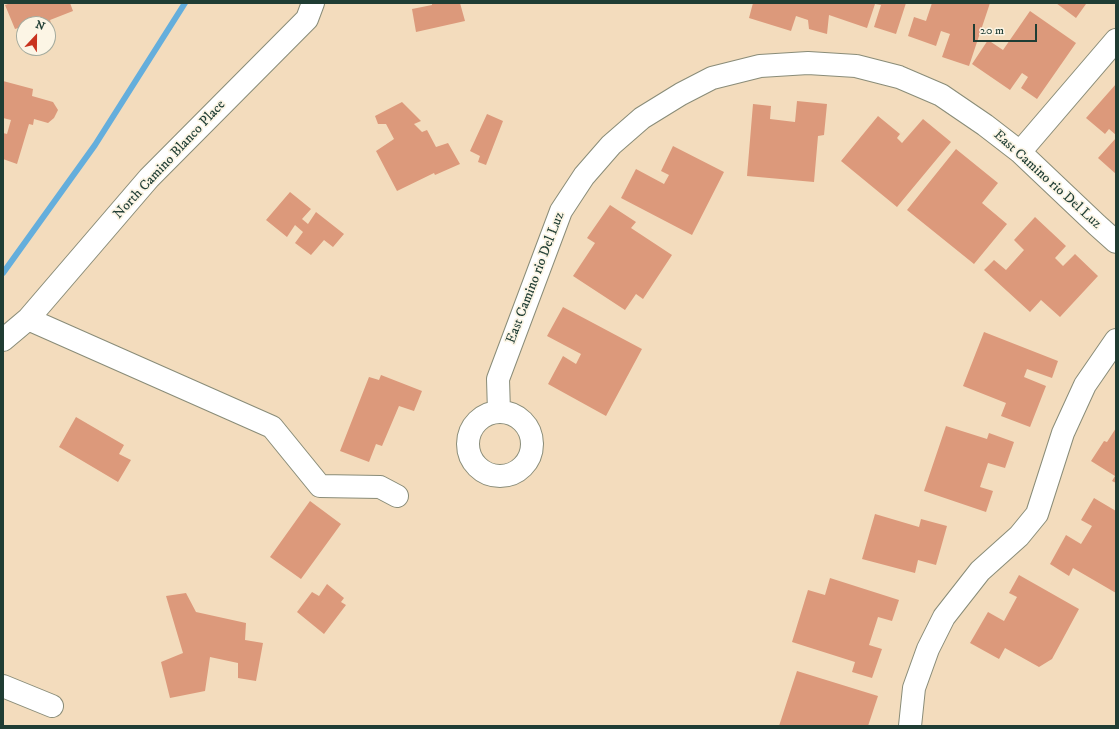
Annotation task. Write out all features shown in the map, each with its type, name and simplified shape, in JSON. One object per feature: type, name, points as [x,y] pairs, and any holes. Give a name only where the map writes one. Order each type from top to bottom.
[{"type":"street","name":"North Camino Blanco Place","points":[[3,340],[28,319],[149,178],[307,19],[314,3]]},
{"type":"street","points":[[1020,152],[1116,40]]},
{"type":"street","name":"East Camino rio Del Luz","points":[[500,412],[498,379],[561,211],[584,176],[616,141],[642,118],[681,94],[712,78],[760,66],[808,63],[856,66],[899,77],[941,95],[985,124],[1020,152],[1116,242]]},
{"type":"street","points":[[28,319],[272,427],[320,486],[380,487],[397,496]]},
{"type":"street","points":[[910,726],[914,688],[928,648],[944,617],[980,571],[1019,536],[1037,514],[1063,432],[1085,385],[1116,340]]},
{"type":"street","points":[[3,686],[52,706]]},
{"type":"building","points":[[11,3],[70,3],[73,11],[56,18],[56,16],[16,16],[15,29],[5,5]]},
{"type":"building","points":[[432,3],[460,3],[465,21],[416,32],[412,9],[432,5]]},
{"type":"building","points":[[753,3],[906,3],[896,34],[874,27],[881,5],[875,4],[867,28],[829,15],[827,34],[809,29],[808,20],[796,16],[791,31],[749,18]]},
{"type":"building","points":[[932,3],[990,3],[969,66],[942,57],[950,34],[941,31],[936,46],[908,36],[914,17],[926,21]]},
{"type":"building","points":[[1056,3],[1085,3],[1086,4],[1076,18]]},
{"type":"building","points":[[1030,11],[1076,43],[1037,99],[1021,88],[1028,77],[1022,73],[1010,90],[972,64],[988,40],[1003,50]]},
{"type":"building","points":[[3,81],[33,89],[32,96],[53,102],[58,110],[54,118],[48,123],[34,119],[33,125],[29,124],[17,164],[3,159],[3,133],[7,134],[11,120],[3,118]]},
{"type":"building","points":[[1116,84],[1116,135],[1109,129],[1105,134],[1086,118]]},
{"type":"building","points":[[797,101],[827,104],[824,135],[818,136],[814,182],[747,176],[753,104],[771,106],[770,119],[795,122]]},
{"type":"building","points":[[402,102],[421,121],[414,124],[422,132],[427,130],[436,147],[448,143],[460,164],[435,175],[434,173],[397,191],[376,151],[394,139],[386,124],[378,124],[375,116]]},
{"type":"building","points":[[487,114],[503,121],[486,165],[478,162],[480,156],[470,151]]},
{"type":"building","points":[[878,116],[900,134],[897,138],[902,143],[923,119],[951,142],[897,207],[841,161]]},
{"type":"building","points":[[1116,138],[1116,174],[1098,158]]},
{"type":"building","points":[[673,146],[724,172],[692,235],[621,198],[636,169],[664,184],[669,175],[661,171]]},
{"type":"building","points":[[956,149],[998,183],[982,203],[1007,224],[974,264],[907,210]]},
{"type":"building","points":[[290,192],[311,209],[302,219],[308,224],[316,212],[344,234],[333,247],[324,240],[311,255],[295,243],[303,232],[295,225],[287,237],[266,220]]},
{"type":"building","points":[[610,205],[636,222],[631,228],[672,255],[643,299],[636,294],[625,310],[573,276],[595,243],[587,238]]},
{"type":"building","points":[[1035,217],[1066,246],[1055,258],[1063,266],[1075,254],[1098,276],[1060,317],[1041,300],[1030,312],[984,270],[994,260],[1006,270],[1024,250],[1014,240]]},
{"type":"building","points":[[563,307],[642,349],[606,416],[548,384],[563,356],[576,364],[581,354],[547,336]]},
{"type":"building","points":[[984,332],[1058,361],[1052,378],[1027,369],[1024,377],[1046,386],[1030,427],[1001,416],[1006,403],[963,386]]},
{"type":"building","points":[[381,375],[422,391],[414,411],[399,406],[382,446],[376,444],[369,462],[340,451],[369,377],[379,380]]},
{"type":"building","points":[[76,417],[124,445],[119,454],[131,460],[118,482],[59,447]]},
{"type":"building","points":[[946,426],[987,439],[989,433],[1014,442],[1005,468],[988,463],[980,487],[993,491],[986,512],[924,491]]},
{"type":"building","points":[[1116,428],[1116,483],[1112,481],[1115,476],[1091,461],[1104,441],[1107,442]]},
{"type":"building","points":[[1094,498],[1116,511],[1116,593],[1073,568],[1069,576],[1050,564],[1066,535],[1081,544],[1092,526],[1081,520]]},
{"type":"building","points":[[310,501],[341,524],[301,579],[270,557]]},
{"type":"building","points":[[875,514],[919,527],[921,519],[947,526],[936,565],[918,560],[915,573],[862,559]]},
{"type":"building","points":[[1019,575],[1079,609],[1052,659],[1039,667],[1005,648],[999,659],[970,643],[988,612],[1004,621],[1017,597],[1009,593]]},
{"type":"building","points":[[830,578],[899,600],[892,621],[878,617],[869,645],[882,649],[872,678],[852,672],[855,662],[792,642],[808,590],[825,595]]},
{"type":"building","points":[[327,584],[344,598],[341,602],[346,605],[324,634],[297,612],[312,592],[319,596]]},
{"type":"building","points":[[186,593],[196,612],[246,623],[245,640],[263,643],[256,681],[238,678],[238,663],[210,657],[205,691],[170,698],[161,662],[183,653],[166,596]]},
{"type":"building","points":[[797,671],[878,696],[868,726],[779,726]]},
{"type":"waterway","points":[[3,273],[95,145],[185,3]]}]
